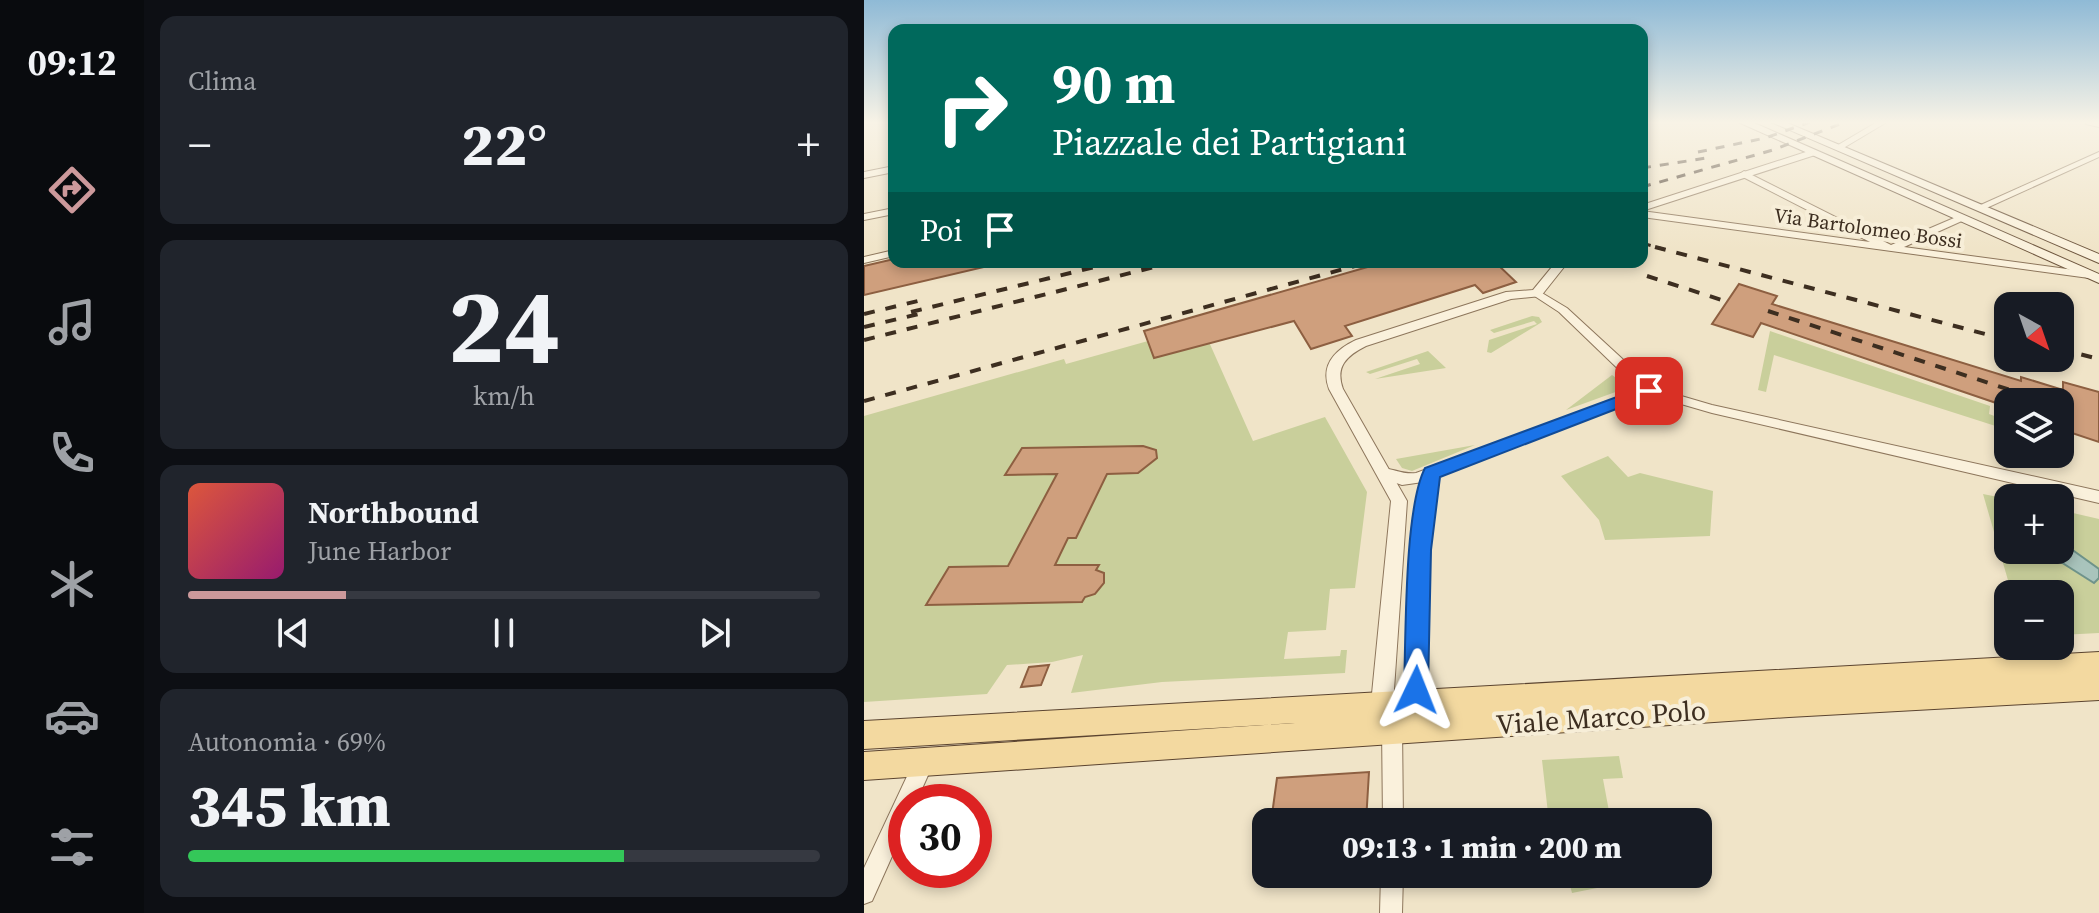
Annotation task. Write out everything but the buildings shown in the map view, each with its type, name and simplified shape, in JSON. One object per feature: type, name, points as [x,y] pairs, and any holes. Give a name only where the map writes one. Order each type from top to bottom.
[{"type":"main road","points":[[1839,165],[2094,277]]},
{"type":"main road","points":[[1876,165],[2099,259]]},
{"type":"main road","name":"Viale Marco Polo","points":[[864,735],[2099,664]]},
{"type":"main road","name":"Viale Marco Polo","points":[[864,766],[2099,687]]},
{"type":"street","points":[[1648,206],[1774,165]]},
{"type":"street","points":[[1979,208],[2075,165]]},
{"type":"street","points":[[864,175],[888,170]]},
{"type":"street","points":[[1744,174],[1891,249],[1961,218]]},
{"type":"street","points":[[864,217],[888,212]]},
{"type":"street","name":"Via Bartolomeo Bossi","points":[[1648,215],[2094,277]]},
{"type":"street","points":[[864,260],[888,254]]},
{"type":"street","points":[[1537,293],[1557,268]]},
{"type":"street","points":[[1393,808],[1394,731],[1382,704],[1399,505],[1332,380],[1330,372],[1337,359],[1353,346],[1510,295],[1537,293],[1563,310],[1649,391],[1735,414],[2099,497]]},
{"type":"street","points":[[1384,473],[1406,480],[1432,473],[1649,391]]},
{"type":"street","points":[[1394,731],[1413,702],[1425,504],[1432,473]]},
{"type":"street","points":[[864,893],[924,762]]},
{"type":"street","points":[[1391,913],[1392,888]]},
{"type":"green space","points":[[1532,316],[1539,317],[1542,322],[1491,353],[1487,352],[1489,340],[1537,324],[1534,321],[1494,333],[1490,330]]},
{"type":"green space","points":[[1770,331],[1990,406],[1989,414],[1994,416],[1994,426],[1774,355],[1766,392],[1758,390]]},
{"type":"green space","points":[[1148,341],[1209,342],[1253,441],[1325,417],[1367,492],[1355,588],[1330,589],[1326,630],[1288,632],[1284,659],[1340,656],[1341,650],[1347,650],[1345,673],[1162,682],[1071,693],[1083,655],[1052,662],[1007,665],[987,694],[864,702],[864,416],[1064,359],[1066,364]]},
{"type":"green space","points":[[1428,351],[1446,368],[1375,379],[1420,364],[1417,359],[1370,374],[1366,372]]},
{"type":"green space","points":[[1612,375],[1625,384],[1621,390],[1566,410]]},
{"type":"green space","points":[[1475,445],[1412,471],[1402,468],[1396,459]]},
{"type":"green space","points":[[1608,456],[1628,477],[1640,473],[1713,491],[1710,536],[1605,540],[1599,520],[1561,476]]},
{"type":"green space","points":[[1983,494],[1994,496],[1994,532]]},
{"type":"green space","points":[[2074,513],[2099,519],[2099,569],[2074,551]]},
{"type":"green space","points":[[2003,564],[2064,564],[2093,583],[2099,578],[2099,633],[2074,634],[2074,580],[2008,580]]},
{"type":"green space","points":[[1619,756],[1623,778],[1603,779],[1608,808],[1547,808],[1542,760]]},
{"type":"green space","points":[[1571,888],[1597,888],[1572,893]]},
{"type":"water","points":[[2074,551],[2099,569],[2099,578],[2094,583],[2064,564],[2074,564]]},
{"type":"railway","points":[[1648,167],[1664,165]]},
{"type":"railway","points":[[1648,185],[1721,165]]},
{"type":"railway","points":[[1648,245],[1663,249]]},
{"type":"railway","points":[[1655,247],[1994,336]]},
{"type":"railway","points":[[911,312],[1091,268]]},
{"type":"railway","points":[[864,340],[1150,268]]},
{"type":"railway","points":[[864,401],[1347,268]]},
{"type":"railway","points":[[1647,276],[1728,302]]},
{"type":"railway","points":[[864,314],[922,300]]},
{"type":"railway","points":[[1768,311],[2004,388]]},
{"type":"railway","points":[[864,327],[923,313]]},
{"type":"railway","points":[[2074,353],[2099,359]]},
{"type":"route","points":[[1416,690],[1421,550],[1425,504],[1432,473],[1649,391]]}]
